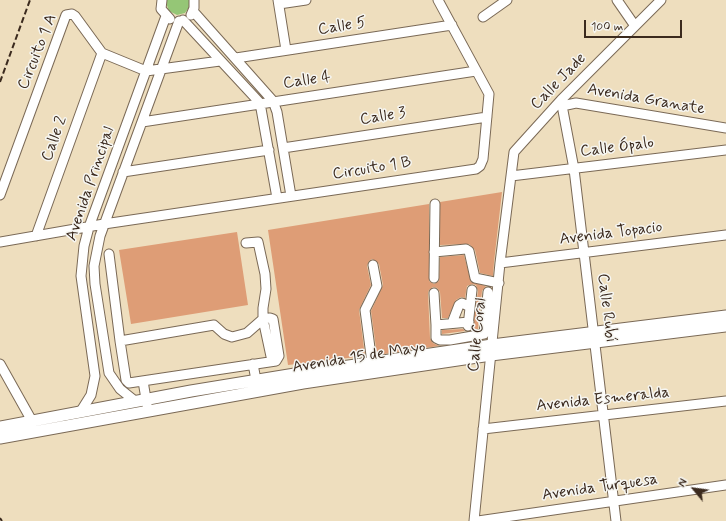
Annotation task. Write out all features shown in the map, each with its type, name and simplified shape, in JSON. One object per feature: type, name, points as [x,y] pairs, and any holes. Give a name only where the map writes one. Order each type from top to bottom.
[{"type":"main road","name":"Avenida 15 de Mayo","points":[[0,427],[256,380],[302,378],[491,350],[594,337],[726,316]]},
{"type":"main road","name":"Avenida 15 de Mayo","points":[[594,337],[726,326]]},
{"type":"main road","name":"Avenida 15 de Mayo","points":[[0,438],[149,412],[451,346],[466,349],[491,350]]},
{"type":"street","points":[[162,0],[161,9],[166,16],[173,20],[181,21],[189,17],[193,11],[194,0]]},
{"type":"street","points":[[286,50],[279,2],[306,0]]},
{"type":"street","name":"Circuito 1 B","points":[[90,227],[476,169],[480,166],[483,159],[489,94],[438,0]]},
{"type":"street","points":[[483,16],[507,0]]},
{"type":"street","points":[[617,0],[635,26]]},
{"type":"street","name":"Calle Jade","points":[[514,152],[660,0]]},
{"type":"street","points":[[193,11],[273,101],[277,112],[291,196]]},
{"type":"street","name":"Circuito 1 A","points":[[0,194],[66,15],[72,14],[75,16],[102,53]]},
{"type":"street","name":"Avenida Principal","points":[[81,411],[91,395],[95,376],[90,352],[81,276],[82,257],[90,227],[166,16]]},
{"type":"street","points":[[181,21],[260,103],[277,198]]},
{"type":"street","name":"Avenida Principal","points":[[135,401],[120,389],[109,373],[95,284],[94,266],[104,224],[160,70],[181,21]]},
{"type":"street","name":"Calle 5","points":[[236,58],[452,25]]},
{"type":"street","points":[[102,53],[146,71],[220,61]]},
{"type":"street","name":"Calle 2","points":[[36,236],[102,53]]},
{"type":"street","name":"Calle 4","points":[[142,122],[476,71]]},
{"type":"street","name":"Avenida Granate","points":[[561,103],[576,103],[726,128]]},
{"type":"street","name":"Calle Rubí","points":[[561,103],[574,168],[615,502],[616,521]]},
{"type":"street","name":"Calle 3","points":[[283,148],[487,117]]},
{"type":"street","points":[[124,172],[269,150]]},
{"type":"street","name":"Calle Ópalo","points":[[511,176],[726,150]]},
{"type":"street","name":"Calle Coral","points":[[474,521],[500,263],[514,152]]},
{"type":"street","points":[[434,278],[435,204]]},
{"type":"street","points":[[0,242],[90,227]]},
{"type":"street","name":"Avenida Topacio","points":[[500,263],[726,234]]},
{"type":"street","points":[[246,243],[258,242],[265,274],[266,289],[263,319]]},
{"type":"street","points":[[434,252],[466,249],[470,250],[475,278],[499,283]]},
{"type":"street","points":[[109,254],[120,341],[126,380],[129,383],[278,360],[279,356],[273,319],[270,318],[263,319],[247,333],[232,337],[224,334],[214,325],[120,341]]},
{"type":"street","points":[[372,363],[365,310],[375,293],[377,286],[373,265]]},
{"type":"street","points":[[466,349],[472,290]]},
{"type":"street","points":[[434,293],[438,340],[451,346],[468,336],[484,334],[488,292]]},
{"type":"street","points":[[452,323],[459,305],[462,303],[470,307]]},
{"type":"street","points":[[436,324],[469,322]]},
{"type":"street","points":[[90,352],[105,350]]},
{"type":"street","points":[[0,364],[32,421]]},
{"type":"street","points":[[253,364],[256,380]]},
{"type":"street","points":[[95,376],[109,373]]},
{"type":"street","points":[[143,381],[149,412]]},
{"type":"street","name":"Avenida Esmeralda","points":[[483,429],[726,401]]},
{"type":"street","name":"Avenida Turquesa","points":[[478,521],[726,485]]},
{"type":"green space","points":[[165,0],[190,0],[190,6],[185,13],[177,15],[169,11]]},
{"type":"building","points":[[502,192],[493,276],[480,273],[475,250],[469,244],[440,245],[440,202]]},
{"type":"building","points":[[429,204],[429,281],[434,284],[439,281],[440,257],[464,255],[471,282],[486,286],[482,291],[478,329],[472,330],[478,291],[476,285],[472,284],[467,286],[465,298],[461,297],[456,300],[448,318],[442,318],[440,292],[437,288],[433,287],[428,293],[430,338],[433,343],[439,346],[377,355],[371,311],[383,285],[379,264],[372,259],[369,261],[367,266],[371,285],[359,310],[365,356],[288,365],[268,230]]},
{"type":"building","points":[[237,232],[248,305],[131,324],[119,250]]},
{"type":"building","points":[[463,329],[465,331],[442,334],[442,330]]},
{"type":"railway","points":[[0,82],[30,0]]}]
